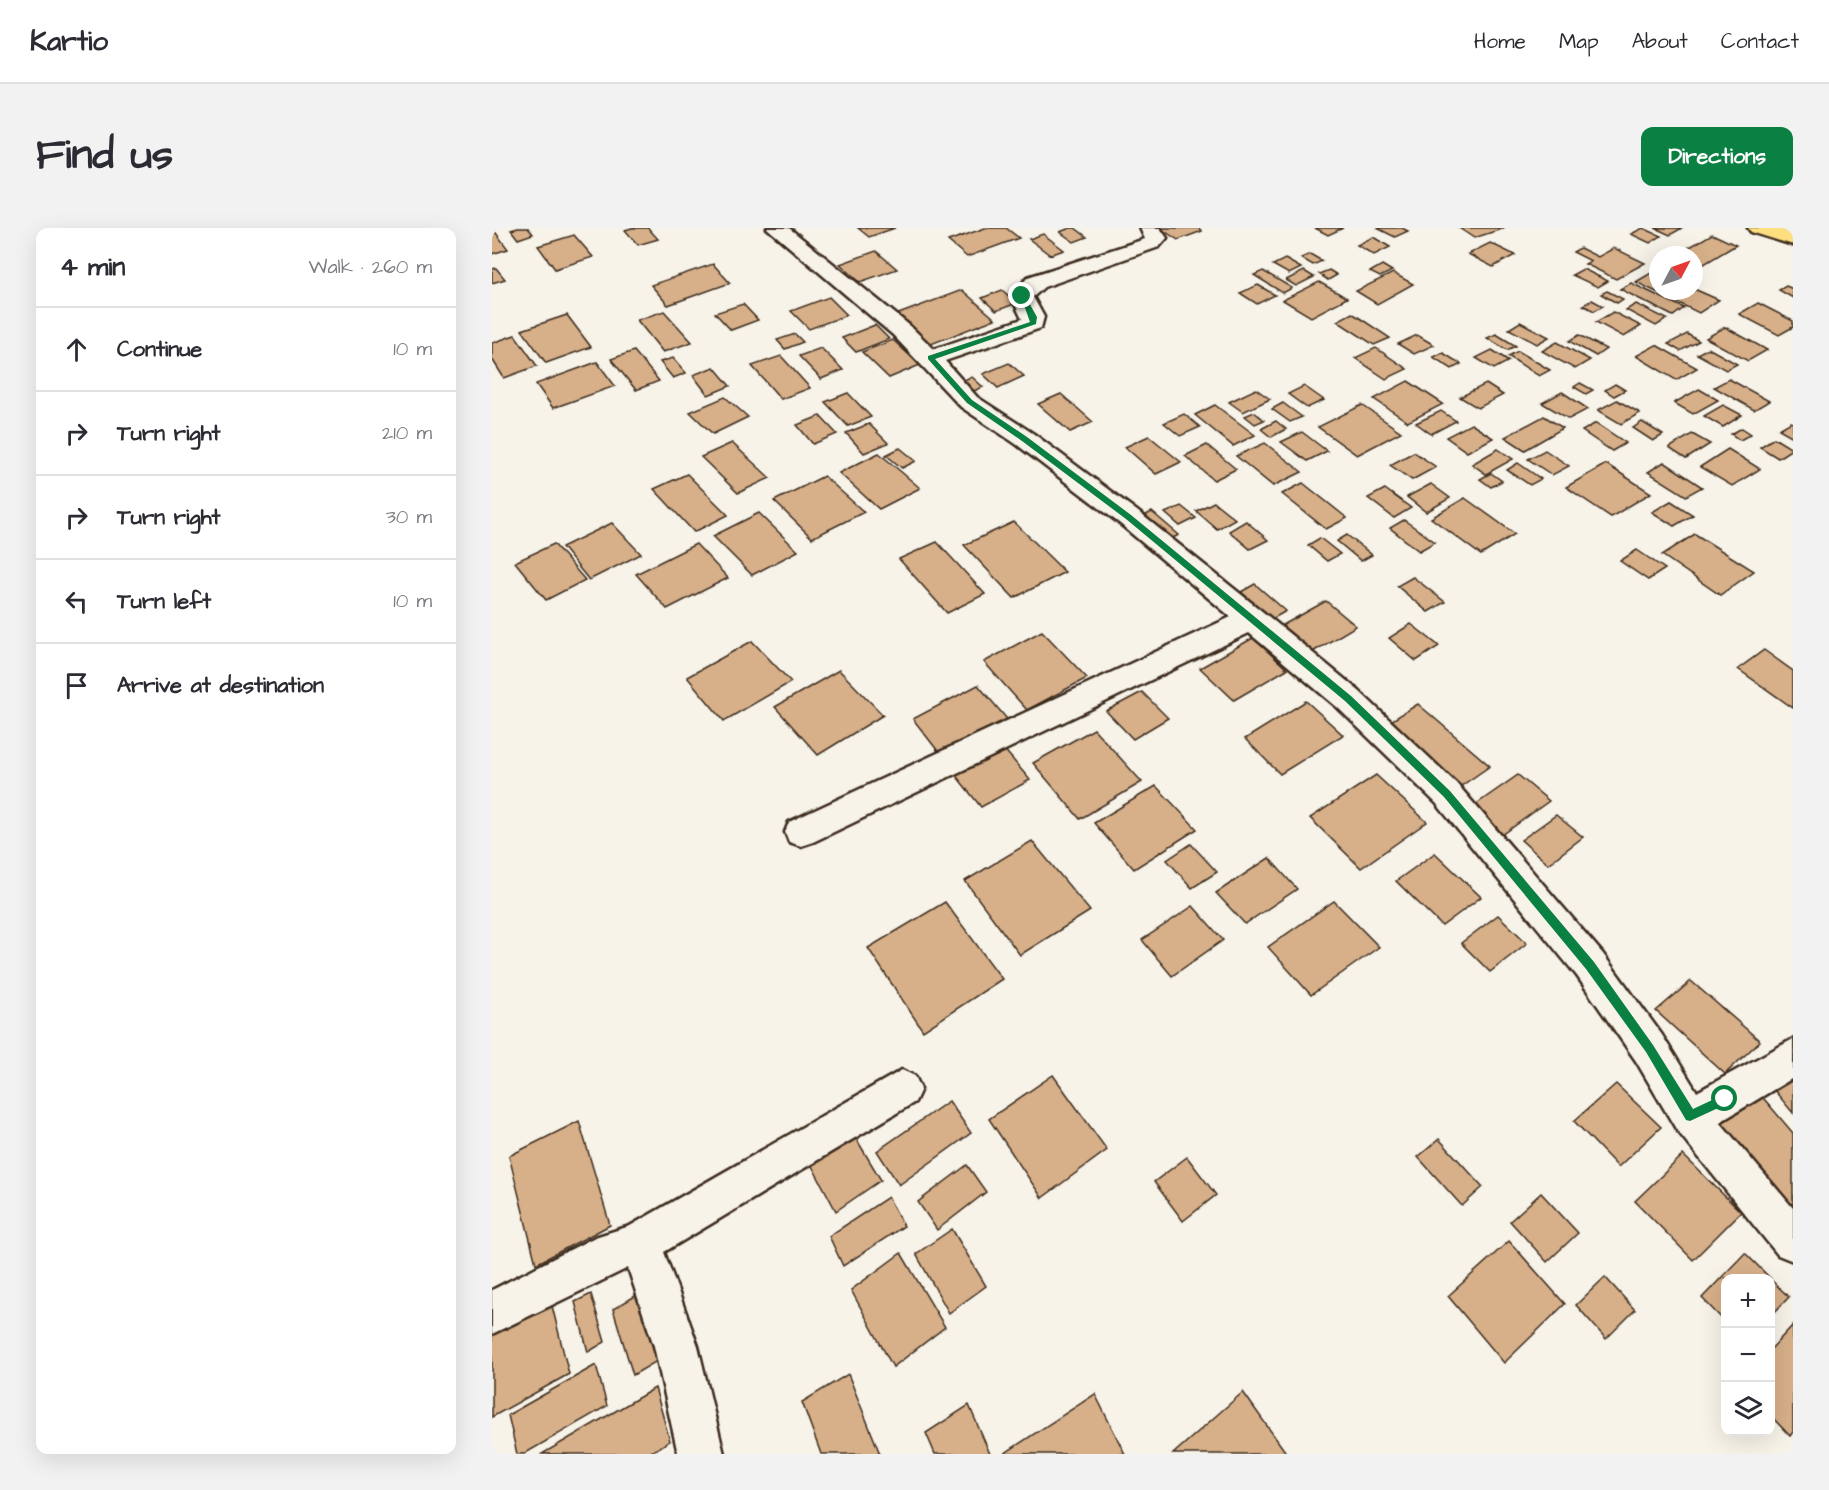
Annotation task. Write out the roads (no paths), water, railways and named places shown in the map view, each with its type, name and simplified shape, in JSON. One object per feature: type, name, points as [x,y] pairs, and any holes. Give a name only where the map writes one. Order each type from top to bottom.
[{"type":"main road","points":[[1758,228],[1793,240]]},
{"type":"street","points":[[777,228],[930,358],[969,402],[1025,439],[1128,517],[1253,619],[1348,699],[1447,794],[1590,966],[1649,1048],[1690,1116],[1793,1240]]},
{"type":"street","points":[[930,358],[1033,323],[1034,317],[1022,296],[1028,287],[1036,282],[1152,243],[1157,238],[1149,228]]},
{"type":"street","points":[[801,832],[1253,619]]},
{"type":"street","points":[[1690,1116],[1725,1099],[1793,1057]]},
{"type":"street","points":[[492,1313],[610,1252],[638,1244],[902,1089]]},
{"type":"street","points":[[638,1244],[651,1268],[683,1374],[701,1454]]}]
